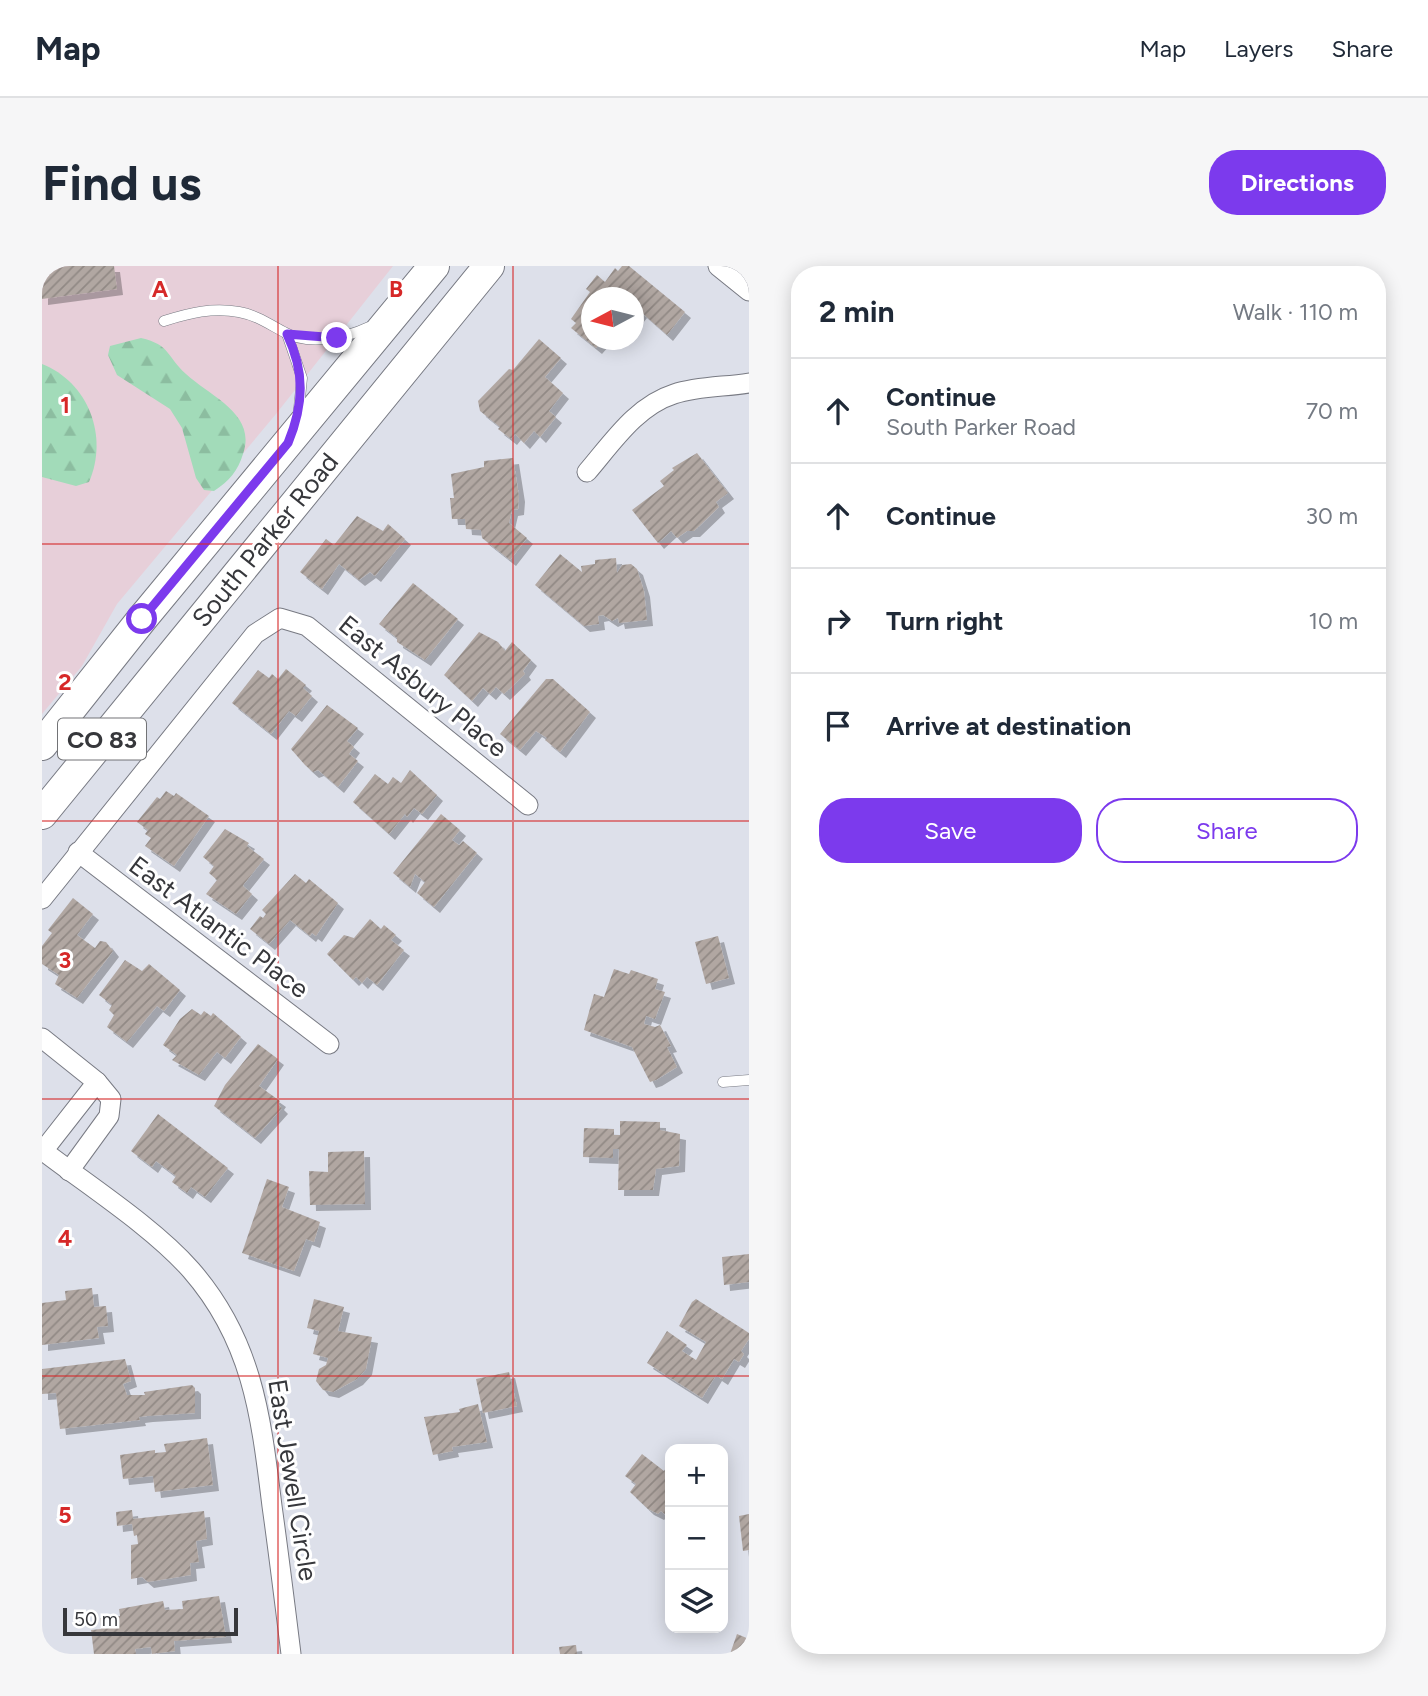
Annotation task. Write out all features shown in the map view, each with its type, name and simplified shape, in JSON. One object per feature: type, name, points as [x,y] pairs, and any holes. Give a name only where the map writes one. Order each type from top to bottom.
[{"type":"main road","name":"South Parker Road","points":[[42,745],[142,619],[434,266]]},
{"type":"main road","name":"South Parker Road","points":[[42,814],[489,266]]},
{"type":"street","points":[[718,266],[749,291]]},
{"type":"street","points":[[587,472],[632,420],[659,400],[675,393],[749,383]]},
{"type":"street","name":"East Asbury Place","points":[[78,852],[255,634],[280,618],[307,626],[528,805]]},
{"type":"street","points":[[42,899],[78,852]]},
{"type":"street","name":"East Atlantic Place","points":[[78,852],[329,1044]]},
{"type":"street","points":[[42,1038],[97,1082],[111,1099],[111,1111],[69,1171]]},
{"type":"street","points":[[43,1151],[97,1082]]},
{"type":"street","name":"East Jewell Circle","points":[[43,1151],[184,1263],[209,1294],[238,1342],[248,1367],[261,1422],[291,1654]]},
{"type":"lane","points":[[164,321],[196,312],[229,310],[257,317],[287,334],[312,338],[349,335],[372,327],[399,308]]},
{"type":"lane","points":[[287,334],[300,366],[302,384],[298,418],[288,443]]},
{"type":"lane","points":[[723,1082],[749,1080]]},
{"type":"shaded area","points":[[42,266],[393,266],[276,414],[117,604],[82,666],[42,714]]},
{"type":"green space","points":[[141,338],[163,348],[186,374],[229,408],[244,428],[246,440],[236,471],[214,491],[204,490],[196,478],[182,428],[170,409],[117,375],[108,355],[110,346]]},
{"type":"green space","points":[[42,364],[58,372],[72,384],[90,412],[97,447],[89,482],[76,486],[42,477]]},
{"type":"building","points":[[42,266],[114,266],[117,289],[42,299]]},
{"type":"building","points":[[622,266],[629,266],[685,312],[667,335],[644,315],[644,287],[588,287],[597,275],[605,282],[615,268],[618,271]]},
{"type":"building","points":[[581,305],[581,336],[571,328],[576,323],[571,319]]},
{"type":"building","points":[[539,339],[561,358],[545,377],[563,393],[549,411],[556,417],[540,437],[534,431],[524,443],[515,434],[511,439],[498,429],[500,427],[480,411],[478,401],[509,369],[513,370]]},
{"type":"building","points":[[697,453],[728,493],[716,502],[719,507],[694,531],[687,531],[677,538],[671,531],[658,543],[632,510],[664,486],[660,481],[674,470],[672,468]]},
{"type":"building","points":[[513,458],[519,496],[518,509],[512,510],[509,523],[527,538],[510,560],[482,538],[481,530],[466,529],[465,519],[452,519],[450,498],[454,498],[451,474],[484,467],[484,461]]},
{"type":"building","points":[[357,516],[383,531],[388,524],[405,539],[375,576],[370,572],[359,580],[339,564],[322,589],[300,572],[326,539],[334,545]]},
{"type":"building","points":[[560,554],[582,572],[581,566],[595,564],[595,560],[616,558],[617,573],[622,565],[631,564],[637,569],[644,591],[647,620],[619,623],[618,618],[612,621],[603,615],[598,616],[599,624],[584,626],[535,585]]},
{"type":"building","points":[[413,583],[458,619],[425,660],[397,642],[397,638],[379,624]]},
{"type":"building","points":[[479,632],[498,642],[505,651],[512,642],[531,660],[523,671],[525,674],[504,694],[496,687],[490,694],[483,688],[472,701],[444,675]]},
{"type":"building","points":[[286,669],[306,685],[303,688],[312,696],[296,716],[289,711],[271,734],[232,703],[258,670],[269,678],[272,674],[278,679]]},
{"type":"building","points":[[546,679],[553,679],[590,712],[560,752],[536,731],[520,750],[500,734]]},
{"type":"building","points":[[327,705],[358,728],[347,741],[354,747],[349,754],[358,761],[338,787],[318,770],[313,772],[291,749]]},
{"type":"building","points":[[410,770],[437,795],[422,814],[414,808],[407,817],[405,814],[389,834],[353,802],[375,774],[388,784],[393,777],[401,783]]},
{"type":"building","points":[[166,791],[174,796],[176,793],[209,816],[174,866],[145,846],[151,838],[145,834],[148,830],[137,822],[157,797],[160,799]]},
{"type":"building","points":[[441,814],[460,830],[452,840],[459,845],[463,841],[477,853],[434,907],[417,893],[425,882],[415,874],[410,887],[393,873]]},
{"type":"building","points":[[225,829],[249,843],[247,846],[264,859],[244,884],[252,894],[236,914],[206,894],[217,880],[209,873],[214,866],[203,857]]},
{"type":"building","points":[[295,874],[306,883],[309,879],[338,903],[316,936],[312,933],[310,936],[290,920],[269,944],[250,929],[260,916],[263,918],[266,914],[262,910]]},
{"type":"building","points":[[73,898],[93,914],[77,935],[95,948],[100,941],[106,942],[113,951],[77,998],[55,984],[59,975],[42,964],[42,946],[52,933],[48,930]]},
{"type":"building","points":[[370,919],[381,929],[384,925],[396,935],[391,940],[404,950],[377,985],[367,977],[362,983],[356,977],[353,980],[327,954],[344,935],[354,938]]},
{"type":"building","points":[[718,936],[729,978],[706,984],[695,942]]},
{"type":"building","points":[[125,960],[142,971],[149,964],[180,990],[164,1011],[157,1006],[127,1042],[107,1027],[114,1015],[109,1010],[112,1005],[99,995]]},
{"type":"building","points":[[614,969],[629,974],[631,970],[658,979],[655,989],[665,992],[655,1019],[646,1016],[644,1024],[655,1027],[660,1025],[671,1046],[667,1047],[677,1067],[656,1080],[650,1082],[632,1047],[584,1030],[594,994],[604,997]]},
{"type":"building","points":[[192,1009],[201,1015],[204,1011],[211,1016],[213,1013],[241,1037],[225,1058],[217,1052],[199,1075],[172,1060],[177,1055],[163,1045],[180,1019]]},
{"type":"building","points":[[258,1044],[278,1059],[259,1086],[280,1101],[278,1104],[282,1108],[255,1138],[214,1106],[225,1085]]},
{"type":"building","points":[[158,1114],[228,1168],[205,1197],[191,1187],[187,1193],[172,1182],[176,1176],[156,1161],[152,1167],[131,1151]]},
{"type":"building","points":[[620,1121],[660,1122],[660,1130],[680,1134],[679,1166],[656,1169],[653,1190],[618,1190],[619,1149],[613,1149],[613,1158],[583,1157],[584,1128],[614,1129],[614,1135],[620,1135]]},
{"type":"building","points":[[364,1151],[365,1204],[310,1205],[309,1171],[328,1172],[328,1152]]},
{"type":"building","points":[[267,1179],[289,1187],[282,1207],[320,1222],[314,1242],[306,1239],[294,1271],[242,1253]]},
{"type":"building","points":[[749,1254],[749,1282],[724,1285],[722,1257]]},
{"type":"building","points":[[92,1288],[94,1307],[106,1306],[108,1326],[97,1327],[99,1338],[42,1345],[42,1303],[66,1300],[65,1291]]},
{"type":"building","points":[[314,1299],[344,1307],[338,1331],[372,1337],[366,1369],[357,1379],[333,1392],[323,1390],[316,1381],[319,1369],[326,1365],[328,1358],[313,1354],[319,1331],[307,1328]]},
{"type":"building","points":[[696,1299],[749,1333],[749,1339],[741,1351],[744,1354],[739,1362],[734,1359],[722,1379],[716,1375],[702,1398],[647,1363],[667,1331],[687,1345],[682,1351],[696,1360],[706,1342],[679,1326]]},
{"type":"building","points":[[125,1359],[131,1381],[123,1384],[127,1395],[145,1395],[144,1392],[192,1385],[195,1388],[195,1413],[147,1416],[139,1417],[140,1420],[60,1429],[56,1393],[42,1394],[42,1369]]},
{"type":"building","points":[[509,1372],[517,1406],[483,1413],[476,1379]]},
{"type":"building","points":[[478,1404],[487,1442],[452,1447],[453,1451],[433,1455],[424,1417],[460,1412],[459,1409]]},
{"type":"building","points":[[207,1438],[213,1485],[155,1492],[153,1476],[123,1479],[120,1455],[155,1450],[155,1453],[166,1452],[164,1444]]},
{"type":"building","points":[[642,1454],[665,1470],[665,1514],[648,1509],[630,1492],[636,1484],[625,1476]]},
{"type":"building","points":[[132,1510],[133,1519],[204,1511],[207,1539],[196,1541],[199,1562],[190,1563],[191,1575],[148,1582],[142,1577],[131,1579],[131,1545],[138,1544],[137,1535],[134,1536],[132,1524],[117,1526],[116,1512]]},
{"type":"building","points":[[749,1514],[749,1550],[743,1551],[739,1516]]},
{"type":"building","points":[[219,1596],[226,1637],[174,1641],[175,1651],[152,1654],[151,1647],[135,1649],[136,1654],[94,1654],[91,1630],[101,1629],[100,1618],[120,1616],[119,1609],[163,1601],[165,1610],[183,1609],[182,1601]]},
{"type":"building","points":[[737,1634],[749,1639],[749,1654],[730,1654]]},
{"type":"building","points":[[576,1645],[577,1654],[560,1654],[559,1647]]},
{"type":"route","points":[[142,619],[288,443],[298,418],[302,378],[287,334],[337,338]]}]
